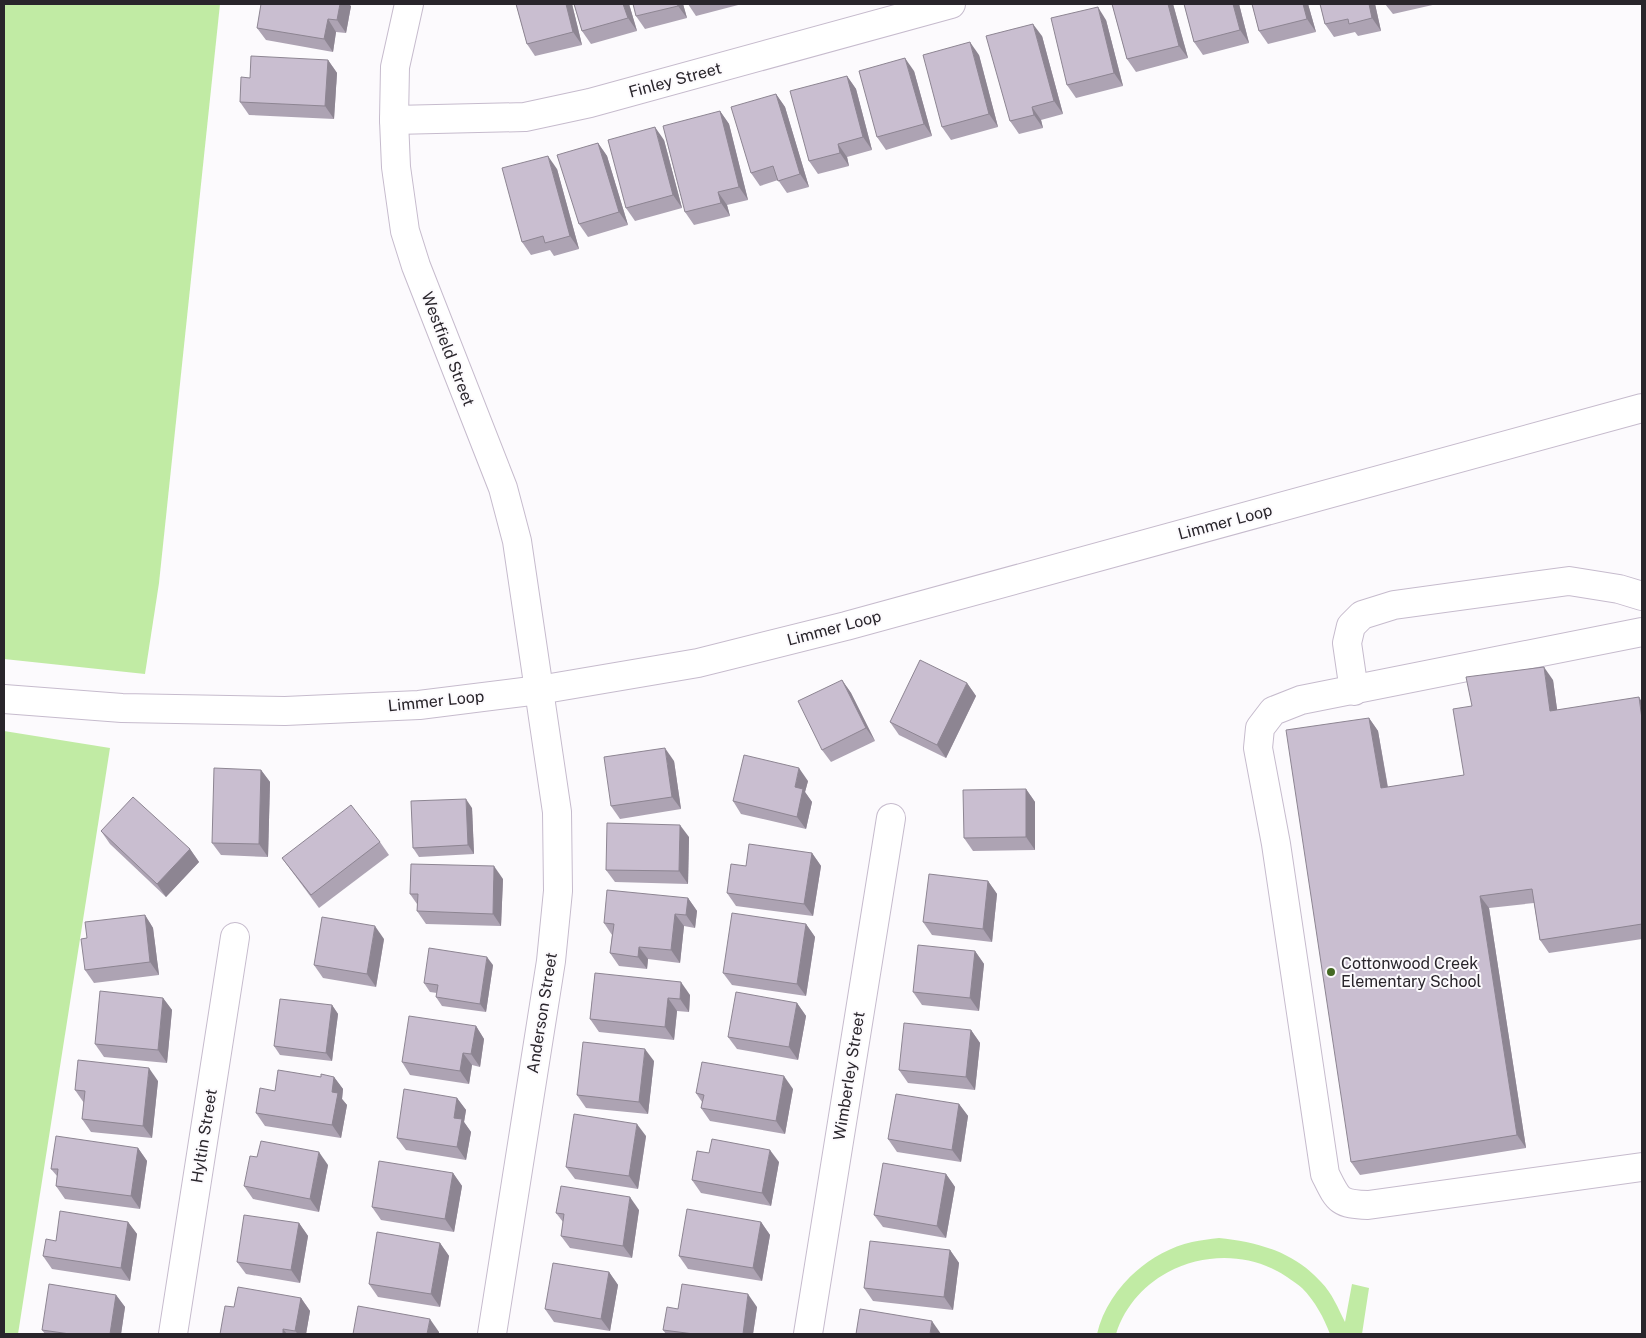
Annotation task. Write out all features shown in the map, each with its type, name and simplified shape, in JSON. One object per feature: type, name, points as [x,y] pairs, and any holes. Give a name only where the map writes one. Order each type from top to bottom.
[{"type":"street","name":"Westfield Street","points":[[409,4],[395,67],[394,120],[396,167],[405,231],[416,266],[503,488],[517,541],[539,690]]},
{"type":"street","name":"Finley Street","points":[[394,120],[525,118],[590,103],[951,4]]},
{"type":"street","name":"Limmer Loop","points":[[4,699],[122,708],[286,711],[419,705],[539,690],[698,663],[827,631],[1642,408]]},
{"type":"street","points":[[1354,690],[1347,643],[1351,626],[1362,615],[1394,605],[1569,581],[1619,589],[1642,596]]},
{"type":"street","points":[[1642,632],[1301,700],[1273,711],[1260,728],[1258,748],[1276,844],[1325,1174],[1337,1197],[1348,1204],[1368,1205],[1642,1167]]},
{"type":"street","name":"Anderson Street","points":[[492,1334],[551,961],[558,891],[557,812],[539,690]]},
{"type":"street","name":"Wimberley Street","points":[[808,1334],[891,818]]},
{"type":"street","name":"Hyltin Street","points":[[173,1334],[235,937]]},
{"type":"green space","points":[[4,4],[220,4],[159,583],[145,674],[4,659]]},
{"type":"green space","points":[[4,731],[110,748],[18,1334],[4,1334]]},
{"type":"green space","points":[[1219,1238],[1248,1242],[1274,1250],[1299,1263],[1325,1286],[1345,1322],[1352,1284],[1369,1288],[1362,1334],[1330,1334],[1319,1310],[1302,1288],[1287,1277],[1263,1265],[1238,1259],[1212,1259],[1187,1264],[1164,1274],[1144,1290],[1127,1310],[1116,1334],[1097,1334],[1110,1302],[1120,1288],[1145,1264],[1160,1254],[1176,1247],[1195,1241]]},
{"type":"building","points":[[261,4],[340,4],[337,20],[328,19],[324,39],[257,28]]},
{"type":"building","points":[[516,4],[566,4],[573,32],[527,44]]},
{"type":"building","points":[[574,4],[623,4],[628,18],[582,31]]},
{"type":"building","points":[[633,4],[677,4],[678,6],[636,16]]},
{"type":"building","points":[[1112,4],[1168,4],[1179,46],[1127,59]]},
{"type":"building","points":[[1184,4],[1233,4],[1240,30],[1194,42]]},
{"type":"building","points":[[1252,4],[1303,4],[1307,19],[1259,31]]},
{"type":"building","points":[[1320,4],[1369,4],[1372,18],[1349,24],[1348,19],[1325,24]]},
{"type":"building","points":[[1098,7],[1114,73],[1067,85],[1051,18]]},
{"type":"building","points":[[1033,24],[1054,101],[1032,107],[1034,115],[1010,121],[986,36]]},
{"type":"building","points":[[970,42],[989,114],[942,127],[923,55]]},
{"type":"building","points":[[251,56],[328,60],[325,106],[240,102],[241,77],[250,78]]},
{"type":"building","points":[[905,58],[924,124],[877,137],[859,71]]},
{"type":"building","points":[[847,76],[863,137],[838,144],[840,153],[809,161],[790,91]]},
{"type":"building","points":[[776,94],[800,174],[778,181],[773,166],[751,173],[731,107]]},
{"type":"building","points":[[720,111],[739,187],[718,192],[721,203],[685,212],[663,126]]},
{"type":"building","points":[[655,127],[673,195],[626,208],[608,140]]},
{"type":"building","points":[[598,143],[619,212],[579,224],[557,155]]},
{"type":"building","points":[[548,156],[570,236],[545,243],[543,236],[522,242],[502,168]]},
{"type":"building","points":[[920,660],[967,683],[937,745],[890,722]]},
{"type":"building","points":[[1544,667],[1550,711],[1639,697],[1642,719],[1642,924],[1540,940],[1532,889],[1480,896],[1517,1135],[1351,1162],[1286,730],[1369,718],[1381,788],[1464,775],[1453,709],[1472,706],[1466,677]]},
{"type":"building","points":[[842,680],[866,728],[822,750],[798,701]]},
{"type":"building","points":[[665,748],[672,797],[611,806],[604,757]]},
{"type":"building","points":[[744,755],[799,768],[795,787],[803,789],[797,817],[733,801]]},
{"type":"building","points":[[214,768],[261,770],[259,844],[212,843]]},
{"type":"building","points":[[1026,789],[1026,837],[964,838],[963,790]]},
{"type":"building","points":[[133,797],[190,849],[157,884],[101,831]]},
{"type":"building","points":[[466,799],[468,845],[413,848],[411,801]]},
{"type":"building","points":[[351,805],[380,842],[311,895],[282,858]]},
{"type":"building","points":[[607,823],[680,825],[679,871],[606,870]]},
{"type":"building","points":[[749,844],[812,853],[804,904],[727,893],[731,864],[746,866]]},
{"type":"building","points":[[411,864],[494,866],[493,914],[417,911],[418,894],[410,894]]},
{"type":"building","points":[[929,874],[988,881],[983,929],[923,922]]},
{"type":"building","points":[[607,890],[688,898],[686,915],[675,914],[671,950],[639,947],[638,957],[610,953],[614,924],[604,923]]},
{"type":"building","points":[[732,913],[806,924],[797,984],[723,973]]},
{"type":"building","points":[[145,915],[150,962],[85,970],[81,939],[87,938],[85,922]]},
{"type":"building","points":[[322,917],[375,926],[367,974],[314,965]]},
{"type":"building","points":[[918,945],[975,951],[970,998],[913,992]]},
{"type":"building","points":[[429,948],[487,957],[480,1004],[436,997],[438,985],[424,983]]},
{"type":"building","points":[[595,973],[681,982],[680,999],[668,998],[665,1027],[590,1019]]},
{"type":"building","points":[[100,991],[163,998],[158,1050],[95,1044]]},
{"type":"building","points":[[736,992],[797,1003],[789,1047],[728,1037]]},
{"type":"building","points":[[280,999],[332,1005],[326,1053],[274,1046]]},
{"type":"building","points":[[409,1016],[476,1026],[471,1054],[463,1053],[460,1071],[402,1062]]},
{"type":"building","points":[[904,1023],[971,1030],[966,1077],[899,1070]]},
{"type":"building","points":[[583,1042],[645,1049],[639,1102],[577,1095]]},
{"type":"building","points":[[78,1060],[149,1068],[143,1126],[82,1119],[85,1091],[75,1090]]},
{"type":"building","points":[[702,1062],[784,1076],[776,1121],[701,1108],[704,1095],[696,1093]]},
{"type":"building","points":[[278,1070],[321,1077],[321,1074],[334,1077],[332,1092],[338,1093],[332,1125],[256,1113],[260,1088],[275,1091]]},
{"type":"building","points":[[404,1089],[457,1098],[454,1118],[462,1119],[457,1147],[397,1138]]},
{"type":"building","points":[[896,1094],[959,1104],[952,1150],[888,1139]]},
{"type":"building","points":[[574,1114],[637,1124],[629,1176],[566,1167]]},
{"type":"building","points":[[56,1136],[138,1148],[131,1196],[56,1186],[58,1169],[51,1169]]},
{"type":"building","points":[[712,1139],[770,1150],[762,1193],[692,1180],[697,1151],[709,1153]]},
{"type":"building","points":[[261,1141],[319,1152],[310,1199],[244,1186],[250,1156],[257,1157]]},
{"type":"building","points":[[379,1161],[453,1173],[445,1219],[372,1207]]},
{"type":"building","points":[[883,1163],[946,1174],[937,1226],[874,1215]]},
{"type":"building","points":[[561,1186],[630,1197],[623,1246],[561,1236],[564,1214],[556,1213]]},
{"type":"building","points":[[687,1209],[761,1222],[753,1268],[679,1256]]},
{"type":"building","points":[[60,1211],[128,1222],[121,1268],[43,1256],[46,1239],[56,1241]]},
{"type":"building","points":[[244,1215],[299,1223],[291,1270],[237,1262]]},
{"type":"building","points":[[377,1232],[440,1243],[431,1294],[369,1284]]},
{"type":"building","points":[[870,1241],[950,1250],[944,1297],[864,1288]]},
{"type":"building","points":[[553,1263],[609,1272],[601,1319],[545,1309]]},
{"type":"building","points":[[49,1284],[116,1295],[110,1334],[70,1334],[42,1330]]},
{"type":"building","points":[[682,1284],[748,1294],[743,1334],[694,1334],[663,1330],[667,1307],[678,1309]]},
{"type":"building","points":[[238,1287],[301,1298],[295,1331],[283,1329],[283,1334],[220,1334],[225,1306],[234,1307]]},
{"type":"building","points":[[358,1306],[430,1319],[427,1334],[353,1334]]},
{"type":"building","points":[[860,1309],[932,1321],[930,1334],[856,1334]]},
{"type":"place","name":"Cottonwood Creek Elementary School","points":[[1331,972]]}]
